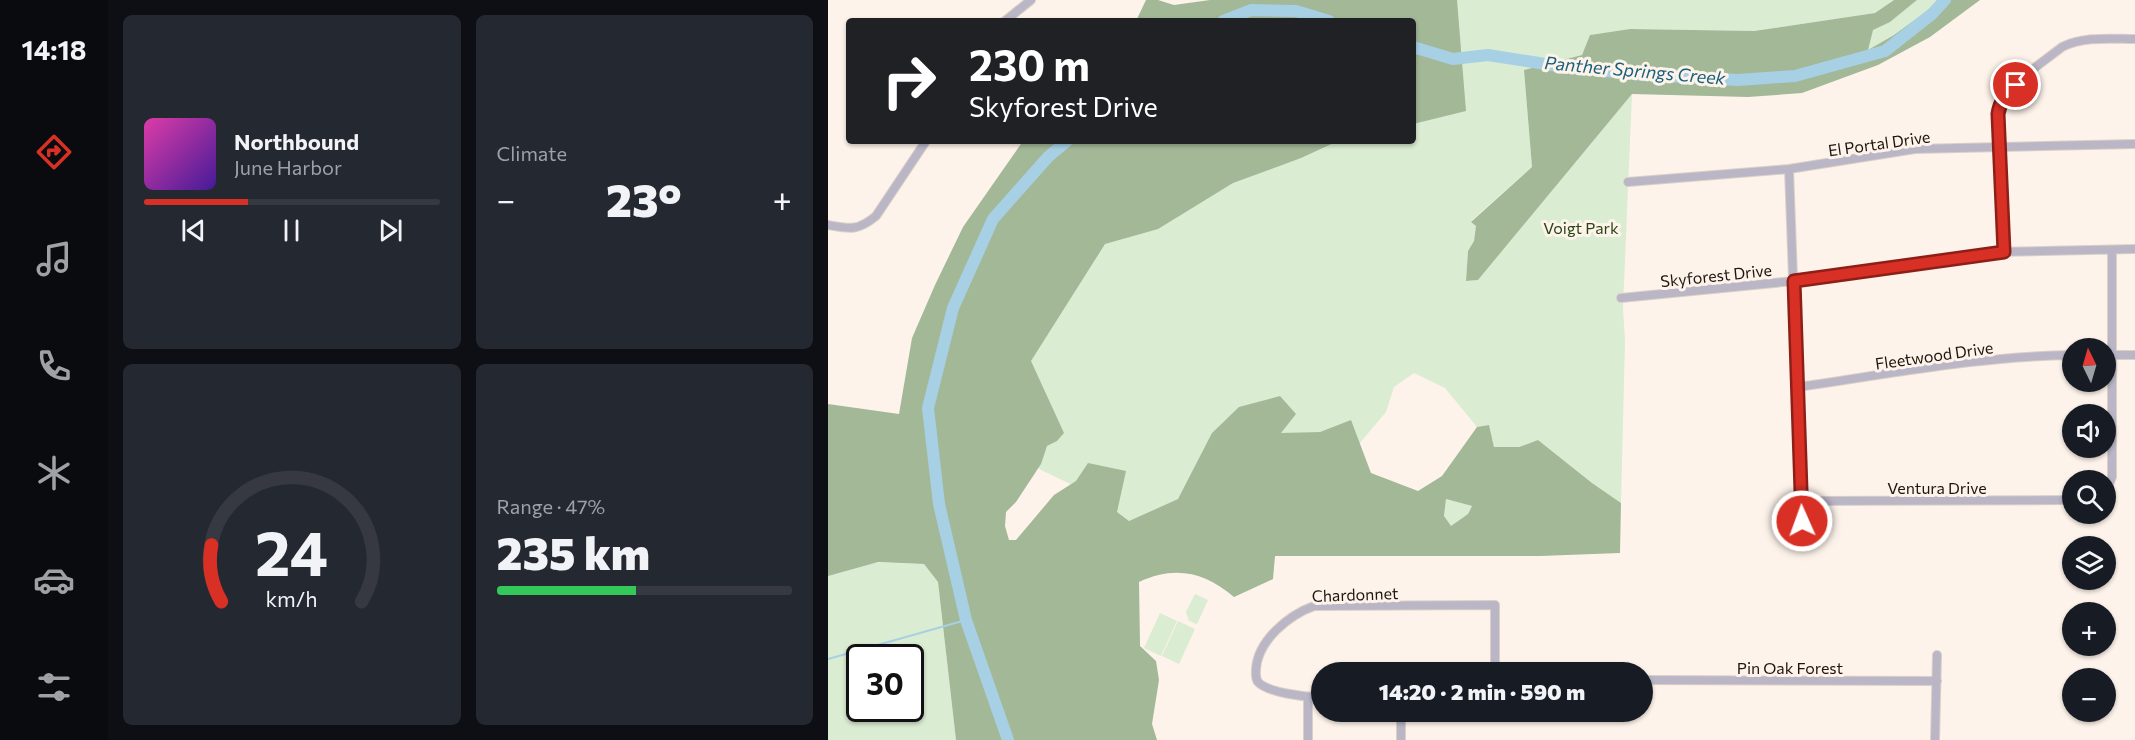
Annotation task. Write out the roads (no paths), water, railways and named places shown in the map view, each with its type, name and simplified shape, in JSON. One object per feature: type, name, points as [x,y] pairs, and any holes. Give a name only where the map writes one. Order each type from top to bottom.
[{"type":"street","points":[[1009,18],[1031,0]]},
{"type":"street","points":[[2004,252],[1998,114],[1999,105],[2005,94],[2062,47],[2079,40],[2135,39]]},
{"type":"street","points":[[828,225],[847,229],[856,228],[876,216],[924,144]]},
{"type":"street","name":"El Portal Drive","points":[[1628,182],[1789,169],[1915,149],[2135,144]]},
{"type":"street","points":[[1789,169],[1802,521]]},
{"type":"street","name":"Skyforest Drive","points":[[1621,298],[1794,281],[2004,252],[2135,249]]},
{"type":"street","points":[[2109,338],[2112,250]]},
{"type":"street","name":"Fleetwood Drive","points":[[1798,387],[1977,361],[2062,355]]},
{"type":"street","points":[[2116,355],[2135,355]]},
{"type":"street","points":[[2109,392],[2112,470]]},
{"type":"street","name":"Ventura Drive","points":[[1802,501],[2062,500]]},
{"type":"street","name":"Chardonnet","points":[[1308,697],[1267,688],[1259,683],[1256,677],[1256,665],[1269,638],[1295,615],[1314,606],[1495,605],[1495,662]]},
{"type":"street","points":[[1935,740],[1937,655]]},
{"type":"street","name":"Pin Oak Forest","points":[[1653,680],[1937,681]]},
{"type":"street","points":[[1308,740],[1308,697],[1311,697]]},
{"type":"street","points":[[1401,722],[1401,740]]},
{"type":"waterway","name":"Panther Springs Creek","points":[[1416,48],[1453,59],[1488,55],[1564,67],[1644,75],[1738,80],[1795,76],[1885,51],[1932,14],[1945,0]]},
{"type":"waterway","name":"Panther Springs Creek","points":[[1231,18],[1251,10],[1296,11],[1319,18]]},
{"type":"waterway","name":"Panther Springs Creek","points":[[1008,740],[966,620],[939,504],[928,408],[953,308],[993,219],[1048,157],[1063,144]]},
{"type":"waterway","points":[[828,659],[966,620]]},
{"type":"park label","name":"Voigt Park","points":[[1581,227]]}]
